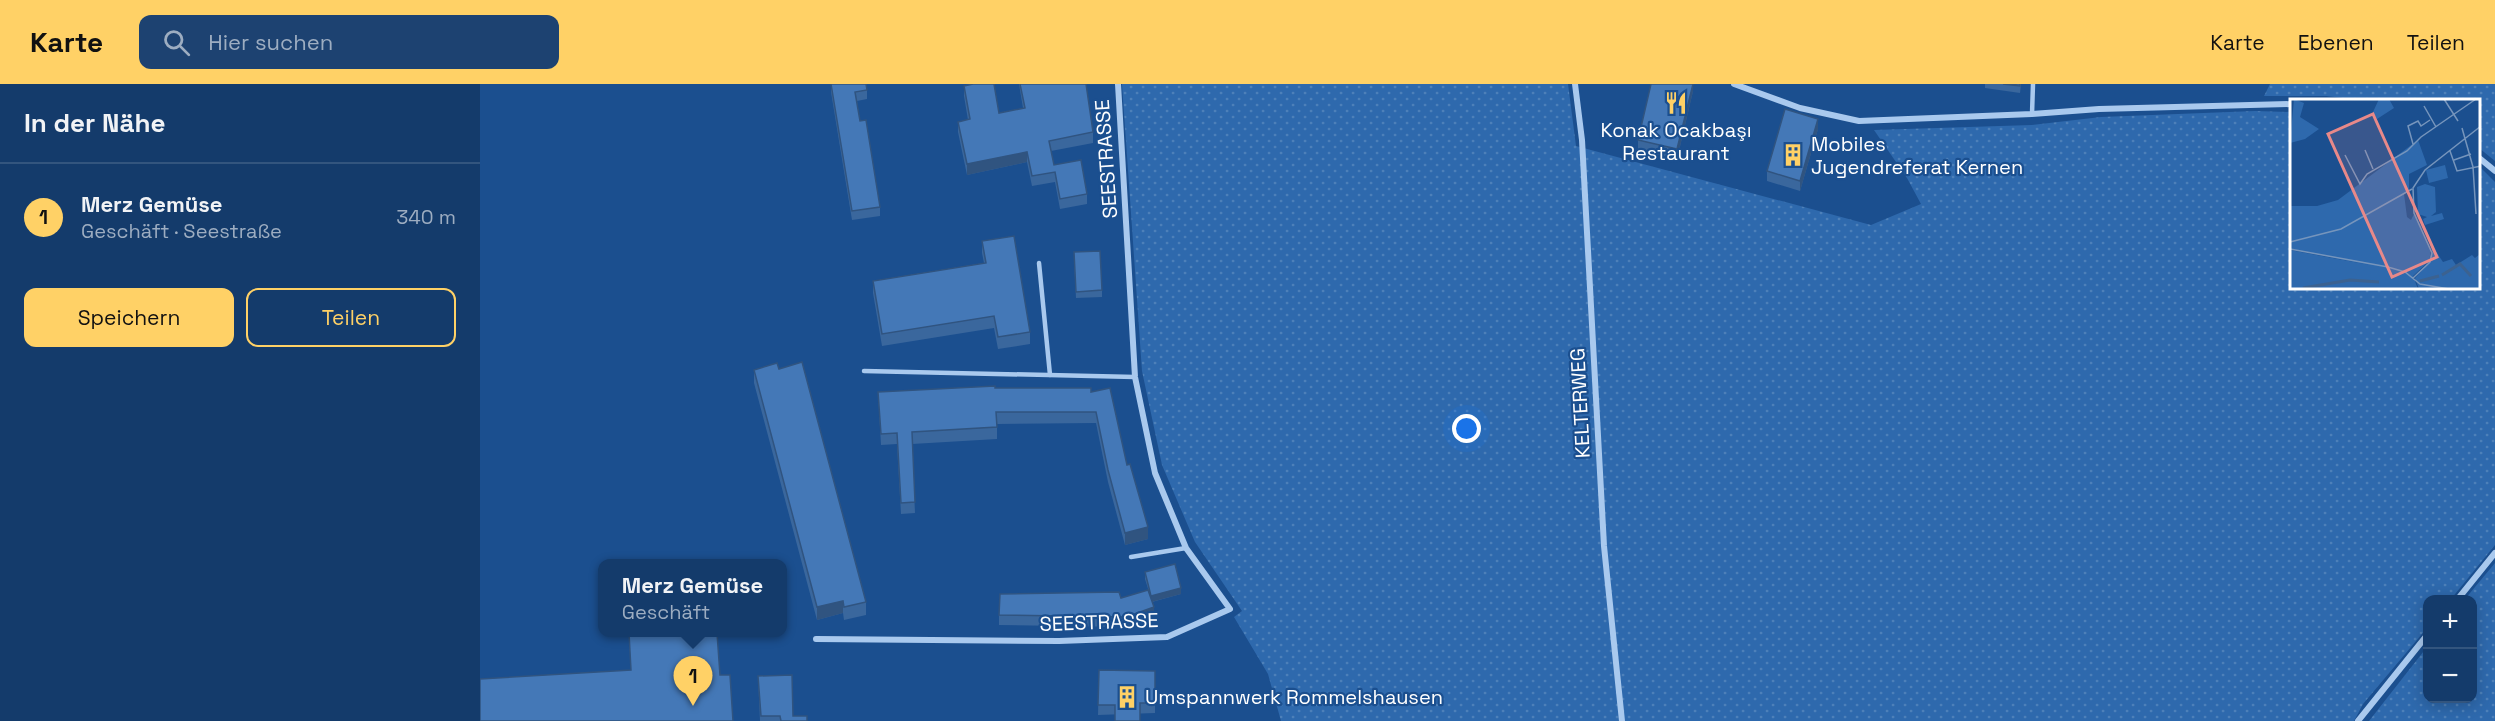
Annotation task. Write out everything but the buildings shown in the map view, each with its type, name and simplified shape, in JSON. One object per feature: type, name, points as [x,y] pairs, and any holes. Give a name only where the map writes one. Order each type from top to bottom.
[{"type":"street","name":"SEESTRASSE","points":[[816,639],[1059,641],[1167,637],[1230,609],[1186,548],[1155,473],[1135,377],[1118,84]]},
{"type":"street","name":"KELTERWEG","points":[[1575,84],[1582,140],[1604,546],[1622,721]]},
{"type":"street","points":[[1734,84],[1800,108],[1859,121],[2099,109],[2290,104]]},
{"type":"street","points":[[2480,159],[2495,171]]},
{"type":"street","points":[[2461,595],[2495,553]]},
{"type":"street","points":[[2358,721],[2423,639]]},
{"type":"lane","points":[[2032,114],[2033,84]]},
{"type":"lane","points":[[1039,263],[1050,375]]},
{"type":"lane","points":[[864,371],[1135,377]]},
{"type":"lane","points":[[1131,557],[1186,548]]},
{"type":"shaded area","points":[[1122,84],[1568,84],[1576,146],[1871,225],[1921,204],[1907,178],[1874,130],[2032,125],[2101,117],[2255,111],[2290,112],[2290,290],[2480,290],[2480,167],[2495,182],[2495,545],[2454,595],[2423,595],[2423,633],[2363,704],[2354,721],[1281,721],[1268,674],[1234,617],[1242,611],[1195,542],[1162,465],[1142,371]]},
{"type":"shaded area","points":[[2270,84],[2495,84],[2495,161],[2480,149],[2480,99],[2264,96]]},
{"type":"shaded area","points":[[2495,563],[2495,721],[2369,721],[2423,652],[2423,703],[2477,703],[2477,595],[2468,595]]},
{"type":"place","name":"Konak Ocakbaşı Restaurant","points":[[1676,103]]},
{"type":"place","name":"Mobiles Jugendreferat Kernen","points":[[1793,155]]},
{"type":"place","name":"Umspannwerk Rommelshausen","points":[[1127,697]]},
{"type":"place","name":"Merz Gemüse","points":[[693,706]]}]
